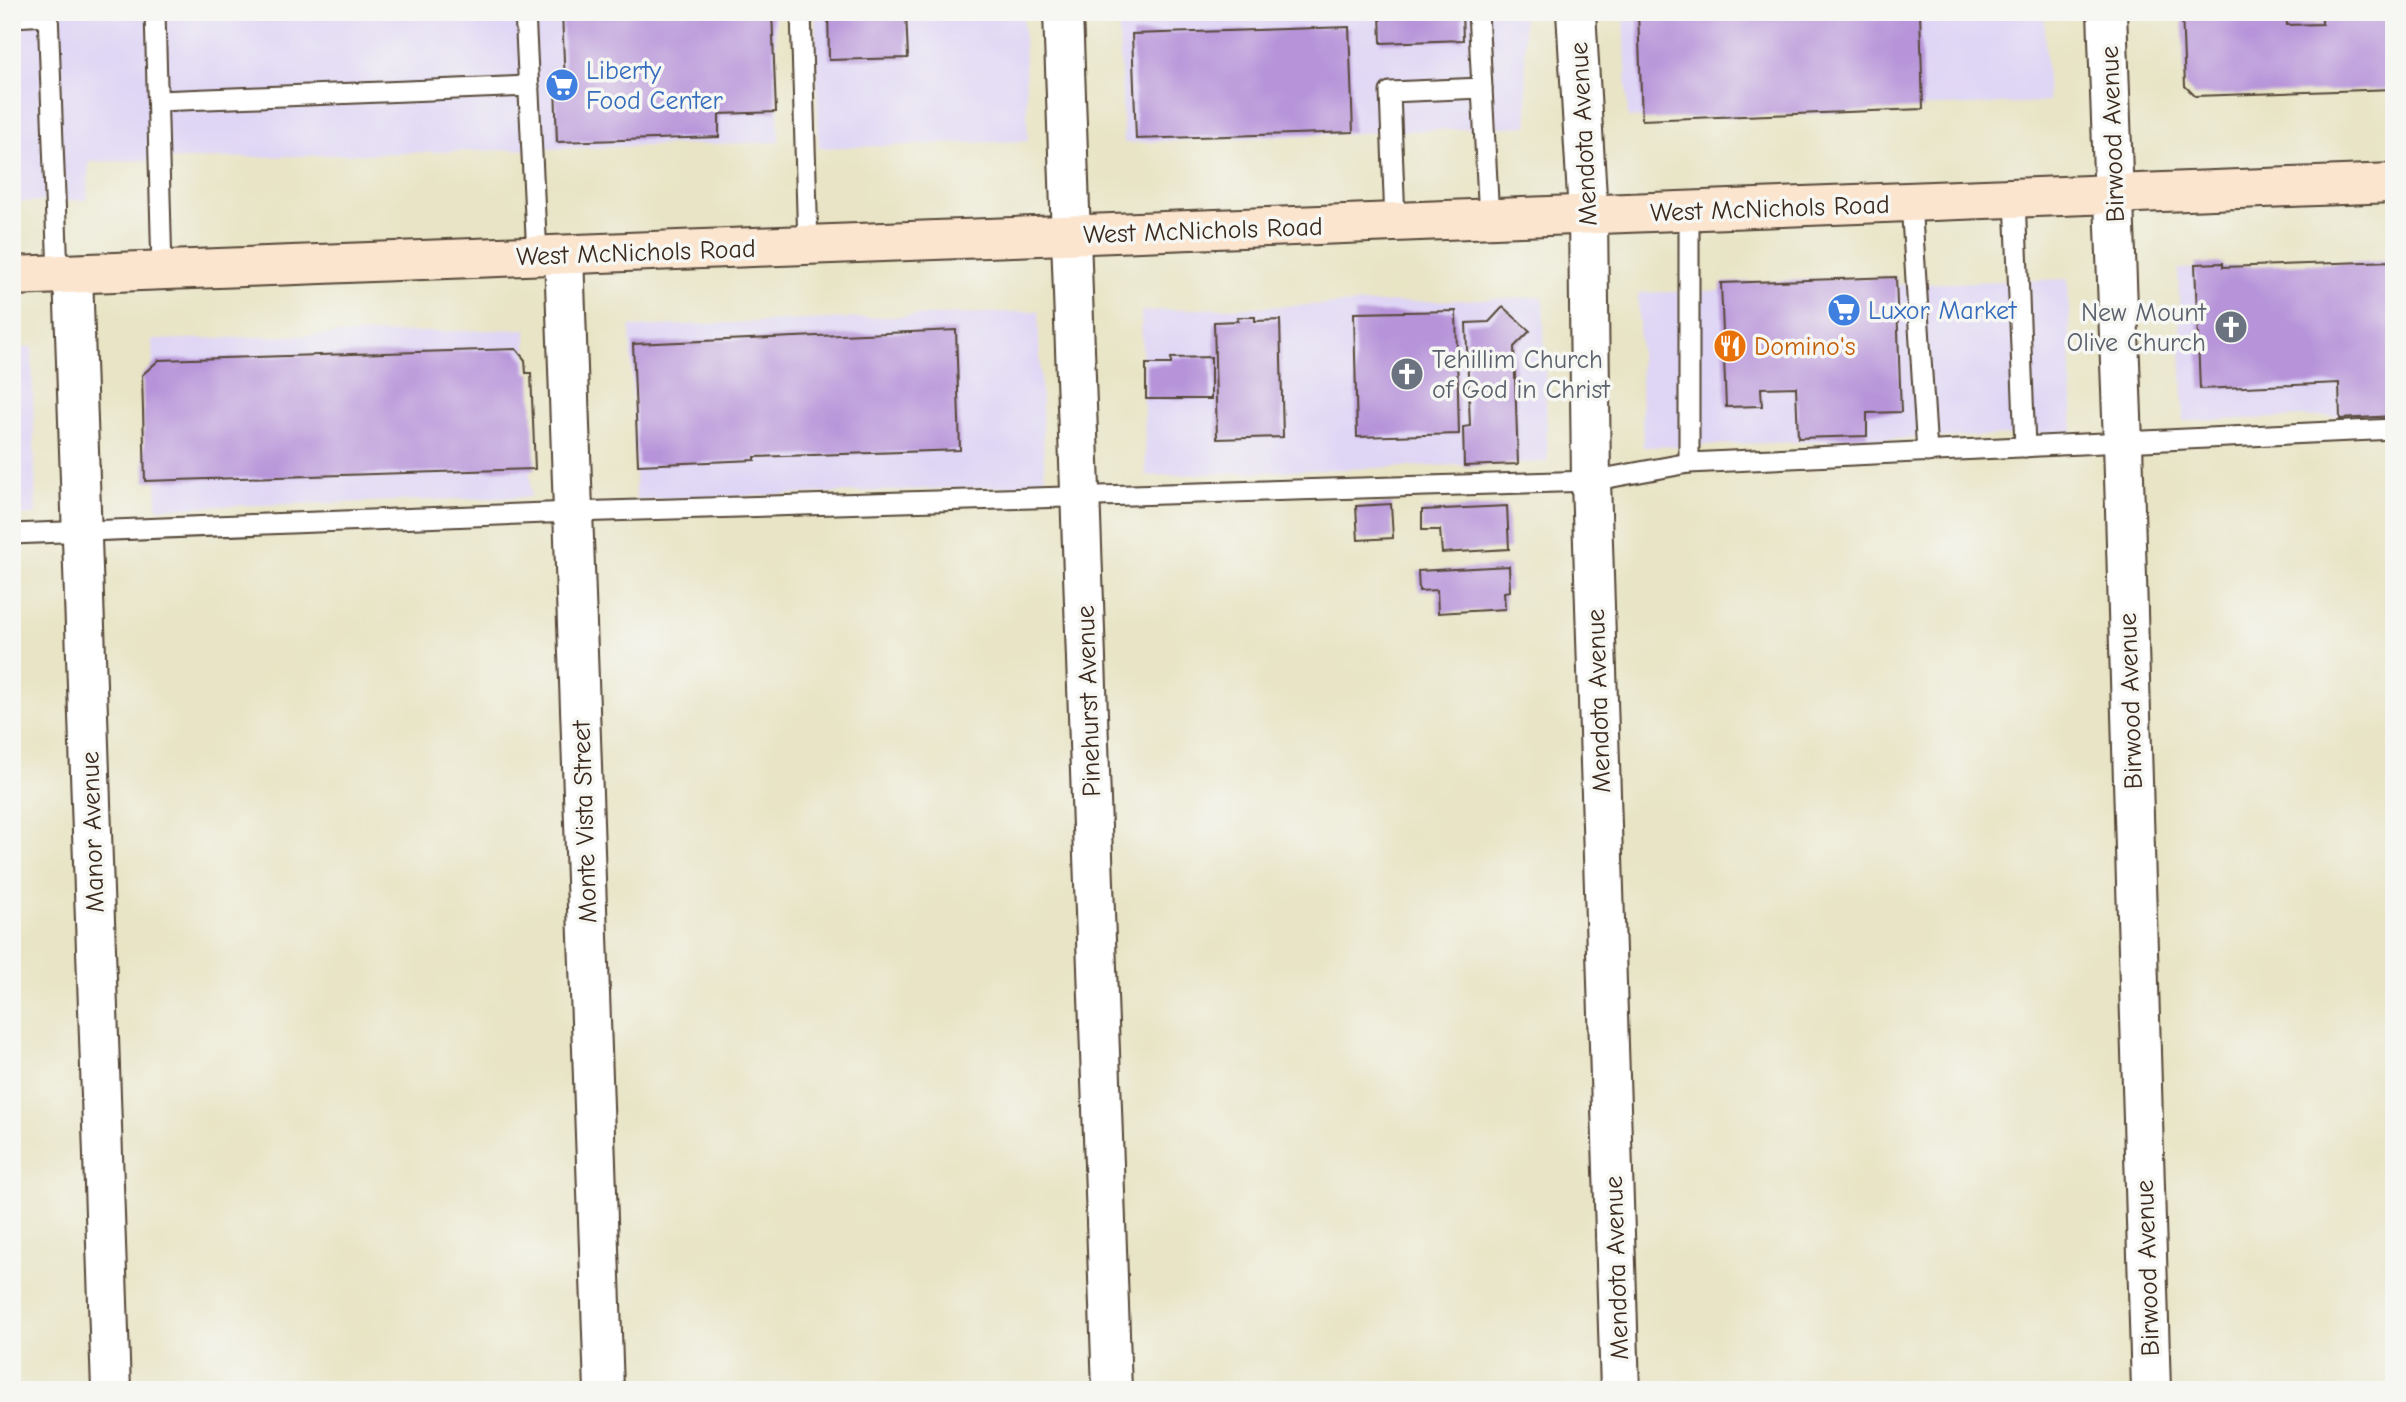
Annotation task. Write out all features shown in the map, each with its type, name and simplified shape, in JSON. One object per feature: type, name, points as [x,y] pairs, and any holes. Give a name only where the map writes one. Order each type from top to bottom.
[{"type":"main road","name":"West McNichols Road","points":[[12,276],[2394,183]]},
{"type":"street","name":"Pinehurst Avenue","points":[[1063,12],[1112,1390]]},
{"type":"street","name":"Mendota Avenue","points":[[1576,12],[1588,214],[1591,481],[1620,1390]]},
{"type":"street","name":"Birwood Avenue","points":[[2107,12],[2123,443],[2151,1390]]},
{"type":"street","name":"Monte Vista Street","points":[[551,255],[573,512],[604,1390]]},
{"type":"street","name":"Manor Avenue","points":[[65,274],[82,530],[111,1390]]},
{"type":"lane","points":[[155,12],[162,270]]},
{"type":"lane","points":[[525,12],[528,86],[551,255]]},
{"type":"lane","points":[[802,12],[808,245]]},
{"type":"lane","points":[[1478,12],[1489,219]]},
{"type":"lane","points":[[12,17],[48,14],[65,274]]},
{"type":"lane","points":[[158,101],[528,86]]},
{"type":"lane","points":[[1395,222],[1390,92],[1482,88]]},
{"type":"lane","points":[[2015,198],[2025,447]]},
{"type":"lane","points":[[1911,202],[1927,452]]},
{"type":"lane","points":[[1689,211],[1689,463]]},
{"type":"lane","points":[[12,534],[573,512],[1591,481],[1689,463],[2394,429]]},
{"type":"shaded area","points":[[12,12],[775,12],[779,142],[89,162],[87,200],[12,202]]},
{"type":"shaded area","points":[[815,12],[1023,12],[1028,141],[819,148]]},
{"type":"shaded area","points":[[1118,12],[1523,12],[1528,126],[1124,143]]},
{"type":"shaded area","points":[[1624,12],[2044,12],[2048,102],[1628,118]]},
{"type":"shaded area","points":[[2394,261],[2394,414],[2184,421],[2178,269]]},
{"type":"shaded area","points":[[2068,279],[2073,433],[1643,447],[1638,293]]},
{"type":"shaded area","points":[[1543,297],[1548,462],[1146,476],[1141,311]]},
{"type":"shaded area","points":[[1038,311],[1045,485],[636,500],[630,327]]},
{"type":"shaded area","points":[[526,329],[531,497],[157,508],[152,340]]},
{"type":"shaded area","points":[[32,347],[36,515],[12,516],[12,348]]},
{"type":"building","points":[[562,12],[772,12],[776,112],[719,114],[719,137],[557,142],[555,85],[565,85]]},
{"type":"building","points":[[828,12],[906,12],[908,58],[829,60]]},
{"type":"building","points":[[1380,12],[1462,12],[1463,40],[1381,43]]},
{"type":"building","points":[[1920,12],[1923,109],[1642,120],[1638,13]]},
{"type":"building","points":[[2182,12],[2286,12],[2287,25],[2322,24],[2322,12],[2391,12],[2394,89],[2195,96],[2185,86]]},
{"type":"building","points":[[1349,27],[1353,132],[1136,139],[1132,34]]},
{"type":"building","points":[[2394,261],[2394,416],[2340,419],[2339,383],[2200,389],[2195,264],[2223,263],[2223,267]]},
{"type":"building","points":[[1896,277],[1901,412],[1867,413],[1867,436],[1798,438],[1796,387],[1761,388],[1762,406],[1726,407],[1721,283]]},
{"type":"building","points":[[1503,307],[1530,331],[1514,347],[1518,464],[1464,466],[1463,427],[1470,426],[1466,323],[1489,322]]},
{"type":"building","name":"Tehillim Church of God in Christ","points":[[1456,311],[1459,434],[1357,437],[1354,313]]},
{"type":"building","points":[[1237,317],[1255,317],[1255,321],[1280,320],[1283,437],[1217,439],[1214,322],[1238,321]]},
{"type":"building","points":[[956,330],[960,450],[755,457],[755,460],[638,465],[633,344]]},
{"type":"building","points":[[516,349],[525,360],[526,373],[531,373],[535,469],[145,481],[142,375],[159,360]]},
{"type":"building","points":[[1211,357],[1211,399],[1146,399],[1146,364],[1171,364],[1171,358]]},
{"type":"building","points":[[1391,504],[1393,538],[1358,540],[1356,506]]},
{"type":"building","points":[[1507,506],[1509,549],[1442,553],[1440,530],[1422,530],[1422,510]]},
{"type":"building","points":[[1509,566],[1510,591],[1504,592],[1505,609],[1438,613],[1437,590],[1419,591],[1418,571]]},
{"type":"place","name":"Liberty Food Center","points":[[562,85]]},
{"type":"place","name":"Luxor Market","points":[[1844,310]]},
{"type":"place","name":"New Mount Olive Church","points":[[2231,327]]},
{"type":"place","name":"Domino's","points":[[1730,346]]},
{"type":"place","name":"Tehillim Church of God in Christ","points":[[1407,374]]}]
